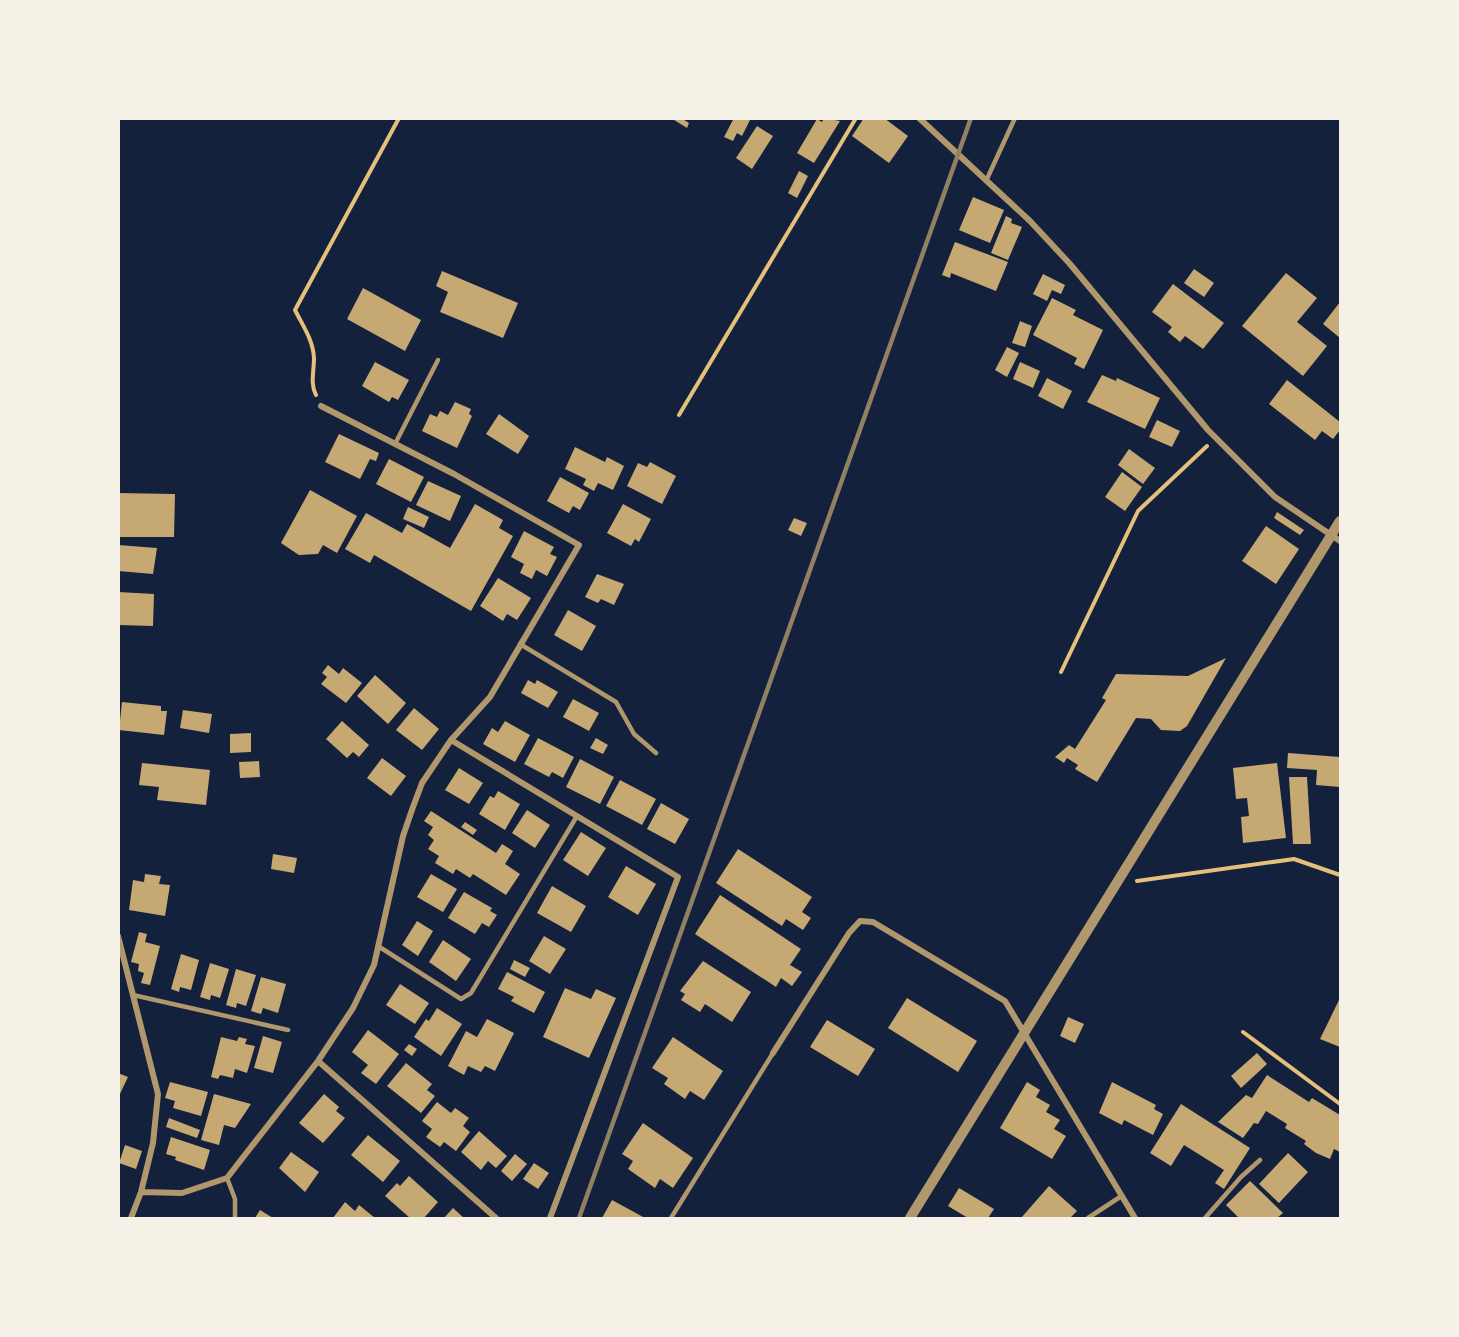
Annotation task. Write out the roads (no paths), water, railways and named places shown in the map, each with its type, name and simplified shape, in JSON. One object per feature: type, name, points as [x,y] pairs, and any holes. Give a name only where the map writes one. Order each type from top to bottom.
[{"type":"street","points":[[919,118],[1030,221],[1070,264],[1216,438],[1275,498],[1336,538]]},
{"type":"street","points":[[141,1192],[182,1193],[227,1178],[318,1061],[353,1008],[374,965],[403,837],[422,783],[451,740],[490,697],[579,545],[454,474],[321,406]]},
{"type":"street","points":[[910,1218],[1336,538],[1341,521]]},
{"type":"street","points":[[451,740],[678,878],[550,1218]]},
{"type":"street","points":[[773,1053],[849,933],[860,921],[873,922],[1005,1001],[1120,1197],[1135,1218]]},
{"type":"street","points":[[118,936],[158,1094],[156,1126],[141,1192],[131,1218]]},
{"type":"street","points":[[318,1061],[496,1218]]},
{"type":"lane","points":[[986,181],[1015,118]]},
{"type":"lane","points":[[395,444],[438,360]]},
{"type":"lane","points":[[520,644],[616,702],[634,734],[656,753]]},
{"type":"lane","points":[[378,946],[461,999],[471,993],[577,816]]},
{"type":"lane","points":[[133,995],[288,1030]]},
{"type":"lane","points":[[670,1218],[773,1053]]},
{"type":"lane","points":[[1205,1218],[1241,1177],[1260,1160]]},
{"type":"lane","points":[[227,1178],[235,1199],[235,1218]]},
{"type":"lane","points":[[1088,1218],[1120,1197]]},
{"type":"railway","points":[[579,1218],[971,118]]}]
